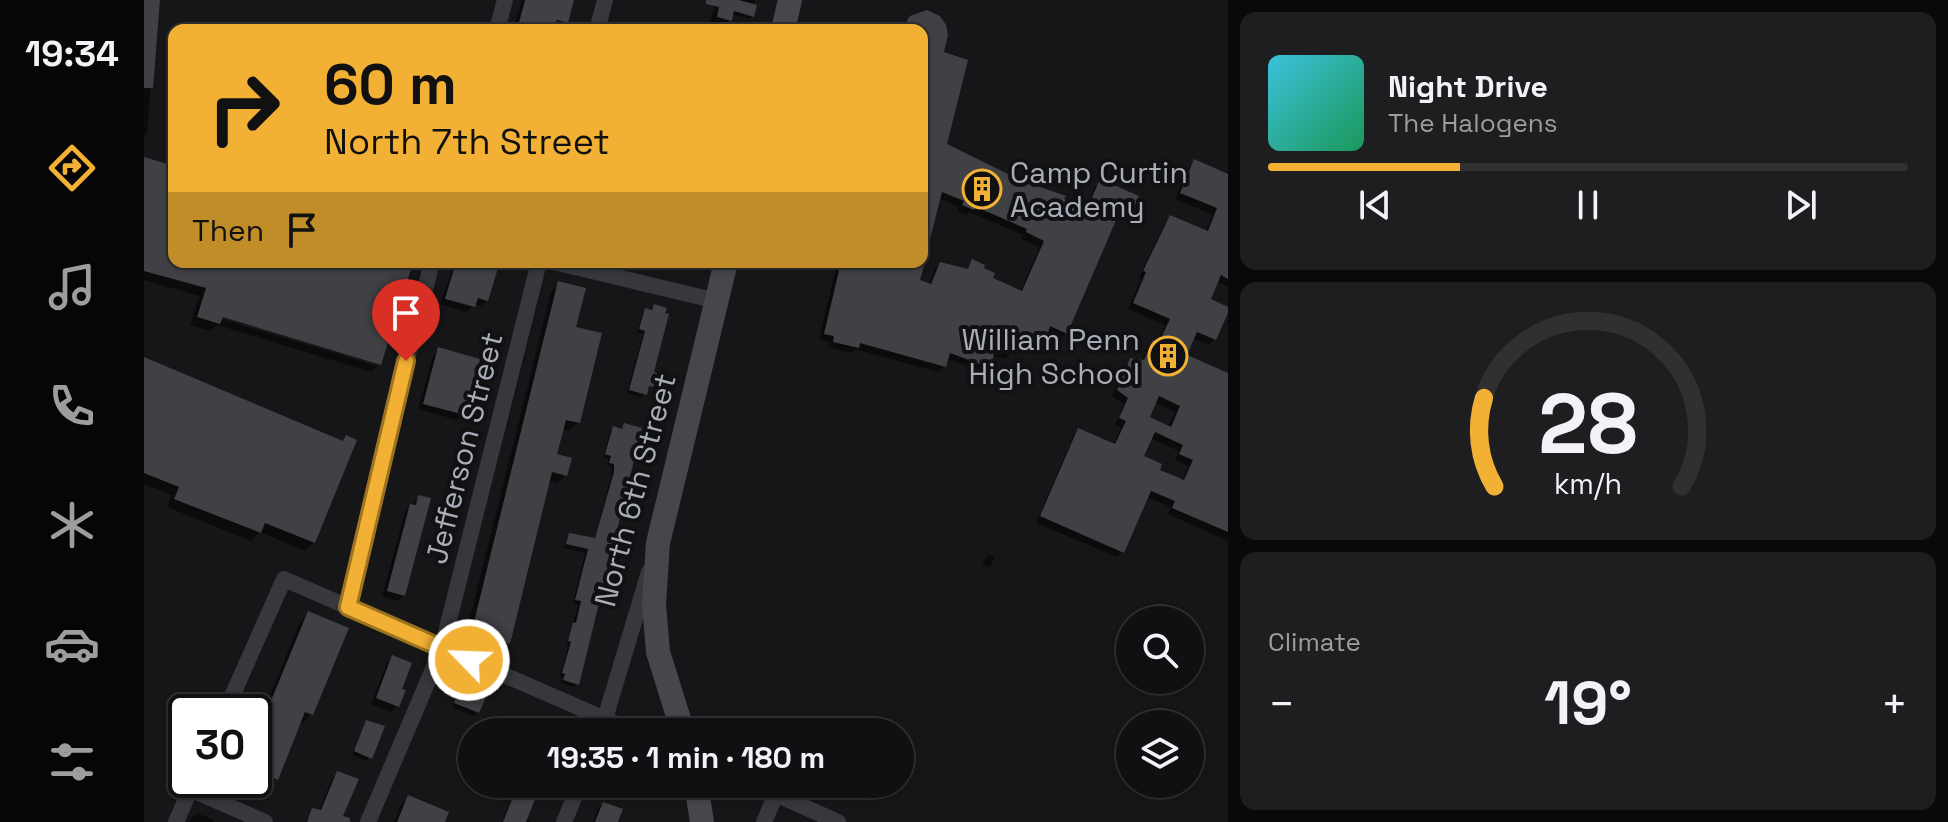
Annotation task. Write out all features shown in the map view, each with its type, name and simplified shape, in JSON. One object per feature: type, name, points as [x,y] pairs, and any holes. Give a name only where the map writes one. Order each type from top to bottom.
[{"type":"street","points":[[499,24],[505,0]]},
{"type":"street","points":[[599,24],[605,0]]},
{"type":"street","points":[[784,24],[790,0]]},
{"type":"street","points":[[348,607],[430,268]]},
{"type":"street","name":"Jefferson Street","points":[[368,822],[442,648],[537,268]]},
{"type":"street","points":[[579,268],[717,301]]},
{"type":"street","name":"North 6th Street","points":[[605,718],[658,543],[725,268]]},
{"type":"street","points":[[658,543],[654,604],[658,652],[679,718]]},
{"type":"street","points":[[233,694],[284,579],[442,648],[588,718]]},
{"type":"street","points":[[176,822],[186,798]]},
{"type":"street","points":[[218,798],[265,822]]},
{"type":"street","points":[[564,822],[574,798]]},
{"type":"street","points":[[698,798],[702,822]]},
{"type":"street","points":[[764,822],[774,798]]},
{"type":"street","points":[[785,798],[838,822]]},
{"type":"building","points":[[144,0],[160,0],[153,88],[144,88]]},
{"type":"building","points":[[525,0],[574,0],[568,23],[557,20],[556,24],[519,24]]},
{"type":"building","points":[[706,0],[739,0],[757,5],[754,17],[734,11],[732,21],[717,17],[719,7],[706,4]]},
{"type":"building","name":"Camp Curtin Academy","points":[[927,10],[940,16],[948,35],[944,52],[968,60],[947,144],[1020,180],[1066,196],[1064,199],[1087,209],[1100,179],[1139,196],[1131,215],[1120,211],[1067,334],[1050,326],[1044,346],[1034,342],[1032,348],[1016,344],[1014,354],[995,350],[991,366],[950,353],[946,367],[860,343],[859,348],[833,342],[834,336],[824,334],[840,268],[923,268],[920,280],[931,284],[940,262],[968,269],[972,259],[995,273],[993,278],[1022,291],[1044,241],[1026,232],[1027,229],[976,207],[974,210],[962,205],[964,201],[942,192],[928,247],[928,24],[905,24],[910,16]]},
{"type":"building","points":[[144,157],[168,164],[168,268],[411,268],[381,365],[223,317],[220,324],[197,317],[206,288],[144,271]]},
{"type":"building","name":"William Penn High School","points":[[1194,159],[1228,174],[1228,279],[1221,275],[1211,299],[1228,307],[1228,313],[1216,340],[1197,332],[1187,355],[1228,373],[1228,532],[1172,508],[1175,501],[1151,491],[1124,553],[1040,516],[1078,428],[1115,444],[1126,421],[1119,418],[1128,398],[1117,390],[1130,358],[1144,360],[1153,340],[1159,342],[1170,319],[1133,303],[1146,272],[1143,271],[1170,215],[1208,231],[1217,208],[1180,193]],"holes":[[[1159,396],[1180,406],[1171,427],[1150,417]],[[1155,432],[1183,445],[1179,454],[1193,460],[1184,480],[1160,470],[1162,464],[1144,456]]]},
{"type":"building","points":[[454,268],[498,268],[488,301],[478,298],[475,307],[445,299]]},
{"type":"building","points":[[558,281],[586,288],[576,327],[602,333],[580,423],[566,420],[557,454],[572,458],[567,476],[552,472],[510,644],[471,634]]},
{"type":"building","points":[[654,304],[667,308],[665,313],[669,314],[654,372],[657,373],[647,395],[629,390],[645,331],[639,329],[645,308],[652,310]]},
{"type":"building","points":[[438,347],[480,359],[465,415],[423,404]]},
{"type":"building","points":[[144,357],[343,441],[346,435],[357,440],[315,543],[265,523],[261,533],[174,499],[179,487],[144,473]]},
{"type":"building","points":[[624,423],[642,428],[579,685],[563,680],[565,674],[562,673],[581,601],[575,600],[588,549],[566,544],[569,533],[595,538],[614,472],[614,464],[609,463],[611,456],[605,454],[613,426],[622,429]]},
{"type":"building","points":[[418,495],[431,498],[405,596],[387,591],[410,504],[416,505]]},
{"type":"building","points":[[308,611],[349,628],[313,715],[305,712],[278,780],[272,778],[272,698]]},
{"type":"building","points":[[392,655],[412,663],[399,707],[376,698]]},
{"type":"building","points":[[463,681],[476,685],[473,692],[486,697],[479,713],[454,703]]},
{"type":"building","points":[[366,720],[385,726],[372,759],[354,751]]},
{"type":"building","points":[[337,771],[359,779],[343,816],[350,818],[350,822],[307,822],[312,808],[321,810]]},
{"type":"building","points":[[408,795],[449,812],[445,822],[397,822]]},
{"type":"building","points":[[512,798],[535,798],[526,822],[503,822]]},
{"type":"building","points":[[603,802],[623,809],[618,822],[595,822]]},
{"type":"place","name":"Camp Curtin Academy","points":[[982,189]]},
{"type":"place","name":"William Penn High School","points":[[1168,356]]},
{"type":"route","points":[[406,361],[348,607],[469,660]]}]
